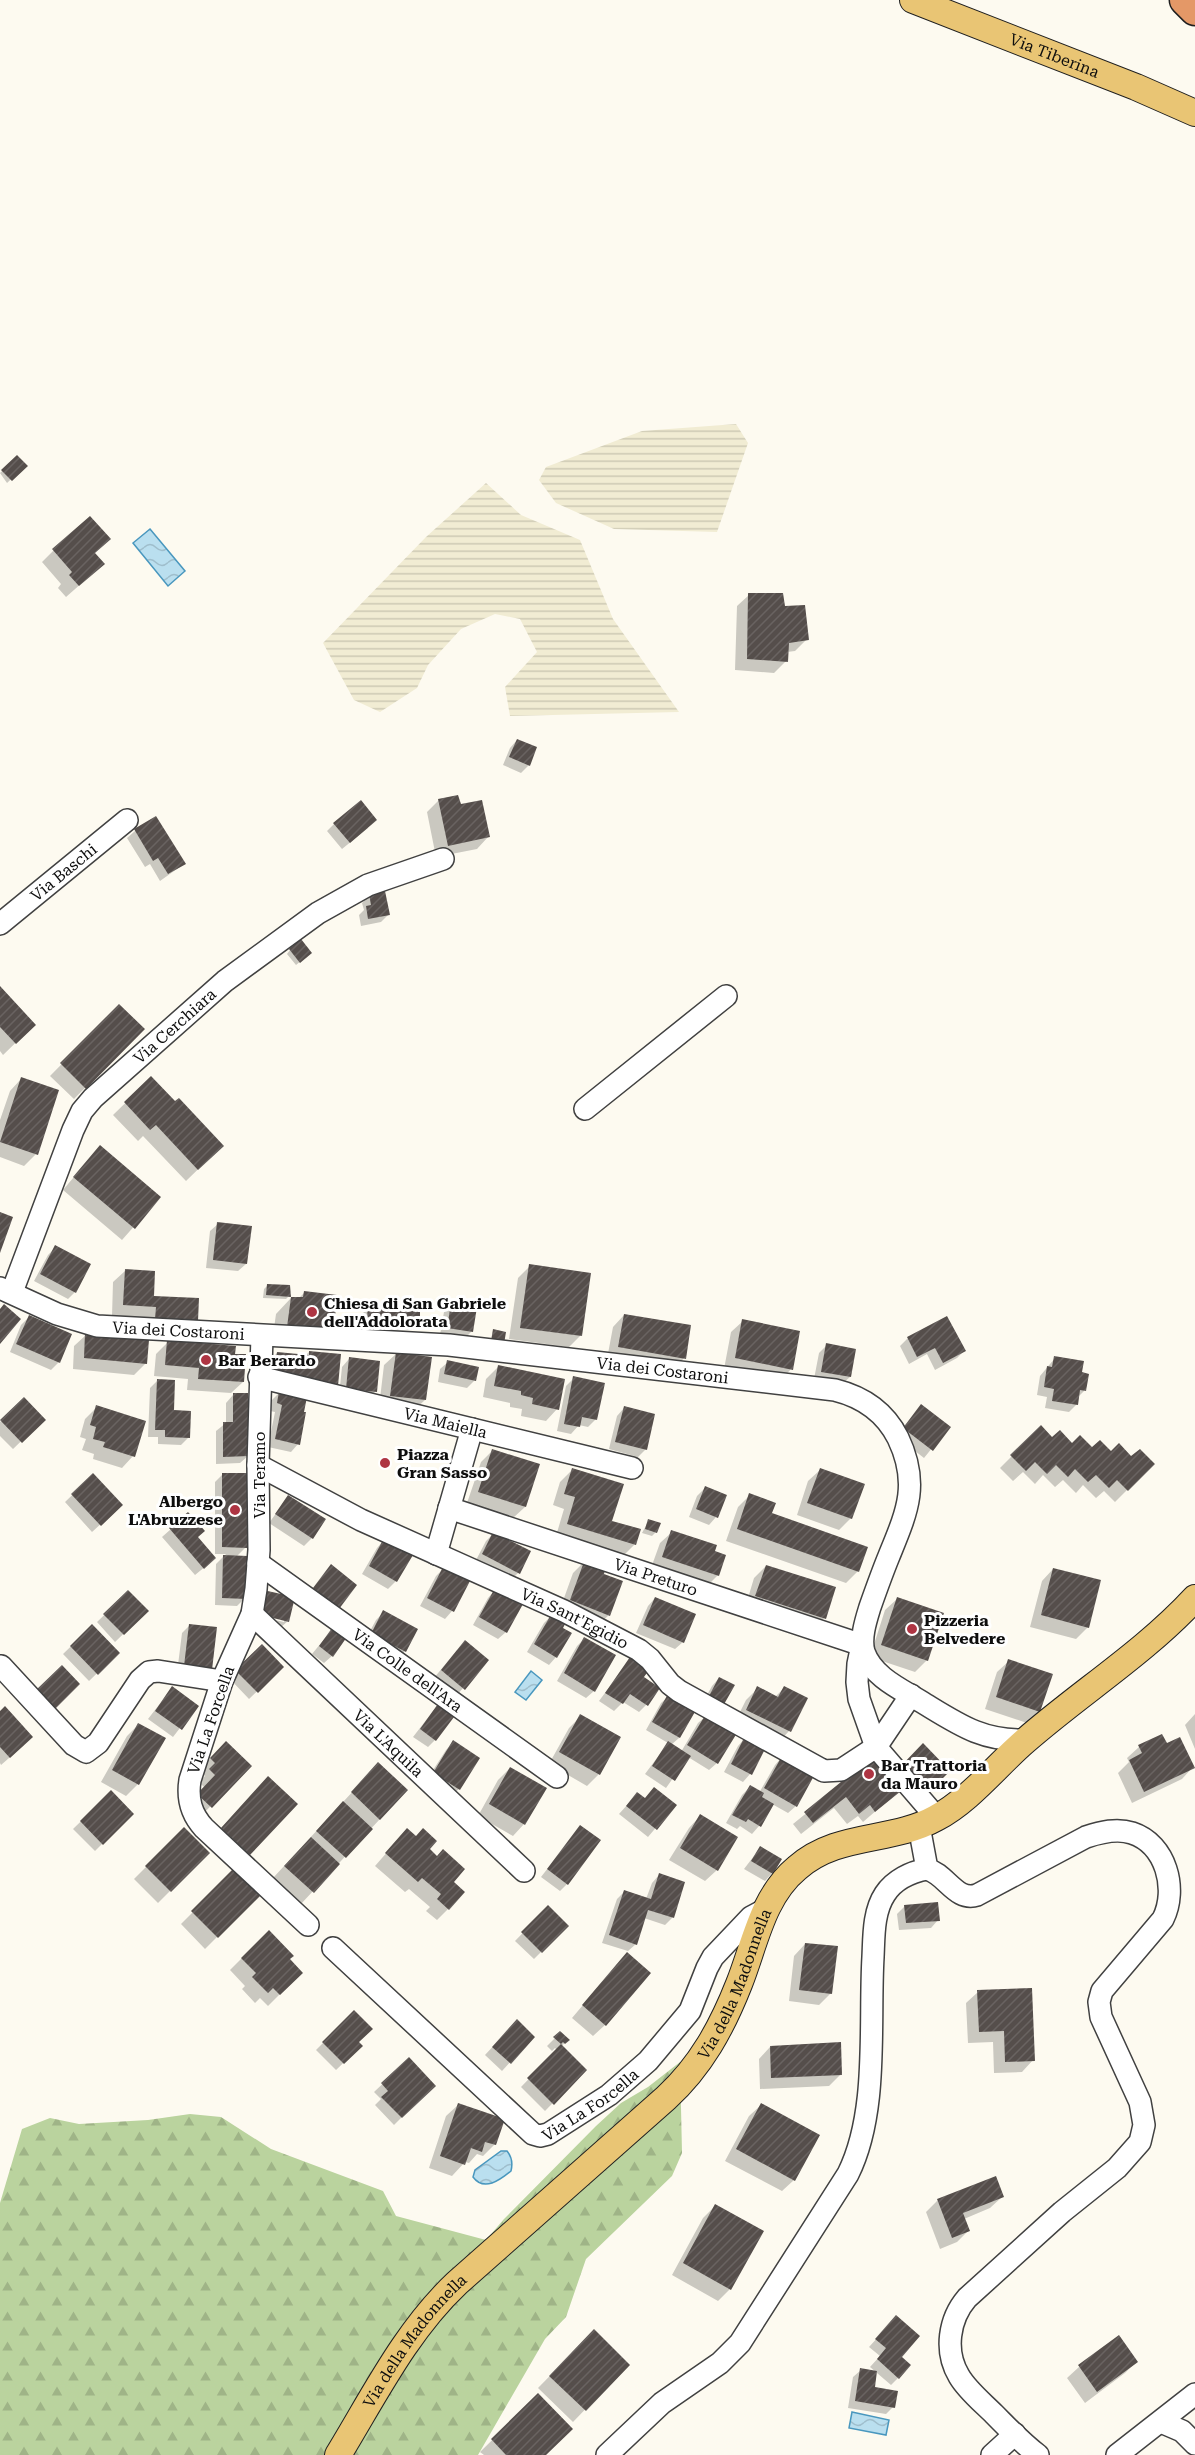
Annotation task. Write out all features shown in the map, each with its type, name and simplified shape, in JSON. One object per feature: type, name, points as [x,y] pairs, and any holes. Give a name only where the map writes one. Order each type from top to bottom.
[{"type":"highway","points":[[1185,0],[1195,10]]},
{"type":"main road","name":"Via Tiberina","points":[[913,0],[1136,87],[1195,113]]},
{"type":"main road","name":"Via della Madonnella","points":[[338,2455],[401,2352],[436,2304],[672,2092],[696,2066],[711,2044],[731,2004],[766,1909],[795,1869],[811,1856],[832,1846],[928,1822],[960,1802],[1026,1740],[1130,1658],[1195,1598]]},
{"type":"street","name":"Via Baschi","points":[[0,924],[127,820]]},
{"type":"street","name":"Via Cerchiara","points":[[6,1290],[73,1130],[82,1111],[93,1098],[225,981],[318,913],[368,885],[443,859]]},
{"type":"street","points":[[585,1109],[726,996]]},
{"type":"street","name":"Via dei Costaroni","points":[[6,1290],[57,1314],[97,1326],[470,1347],[835,1390],[854,1396],[876,1410],[896,1434],[905,1455],[910,1484],[910,1499],[906,1515],[882,1571],[867,1617],[862,1645]]},
{"type":"street","name":"Via Teramo","points":[[252,1614],[258,1563],[262,1336]]},
{"type":"street","name":"Via Maiella","points":[[260,1377],[632,1468]]},
{"type":"street","points":[[436,1554],[472,1429]]},
{"type":"street","name":"Via Sant'Egidio","points":[[258,1465],[361,1520],[564,1611],[639,1650],[670,1684],[680,1691],[820,1769],[831,1772],[841,1770],[876,1746]]},
{"type":"street","name":"Via Preturo","points":[[449,1508],[862,1645]]},
{"type":"street","name":"Via Colle dell'Ara","points":[[258,1563],[557,1777]]},
{"type":"street","name":"Via La Forcella","points":[[252,1614],[222,1681],[190,1780],[189,1793],[192,1810],[199,1823],[209,1833],[308,1925]]},
{"type":"street","name":"Via L'Aquila","points":[[252,1614],[524,1871]]},
{"type":"street","points":[[862,1645],[867,1659],[878,1673],[977,1734],[994,1739],[1026,1740]]},
{"type":"street","points":[[862,1645],[858,1664],[859,1699],[876,1746],[928,1822],[927,1869]]},
{"type":"street","points":[[1,1666],[74,1745],[86,1752],[98,1743],[140,1680],[149,1672],[158,1671],[222,1681]]},
{"type":"street","points":[[876,1746],[911,1695]]},
{"type":"street","points":[[607,2455],[662,2403],[720,2363],[740,2343],[848,2174],[855,2158],[869,2095],[870,2000],[878,1912],[881,1901],[893,1884],[914,1872],[927,1869],[939,1874],[960,1894],[973,1896],[1086,1837],[1101,1832],[1130,1832],[1151,1844],[1161,1857],[1169,1886],[1168,1909],[1163,1919],[1102,1991],[1099,2002],[1101,2017],[1142,2110],[1144,2131],[1140,2142],[1128,2158],[1062,2212],[967,2298],[958,2310],[952,2325],[950,2348],[958,2376],[1038,2455]]},
{"type":"street","name":"Via La Forcella","points":[[333,1948],[533,2134],[540,2136],[548,2134],[609,2095],[648,2061],[690,2012],[713,1957],[751,1917],[766,1909]]},
{"type":"street","points":[[1117,2455],[1195,2394]]},
{"type":"street","points":[[1161,2422],[1182,2432],[1195,2444]]},
{"type":"street","points":[[992,2455],[1015,2434]]},
{"type":"shaded area","points":[[736,424],[748,443],[717,532],[614,529],[556,503],[539,480],[546,467],[642,431]]},
{"type":"shaded area","points":[[486,483],[521,515],[580,540],[613,619],[679,712],[510,716],[505,687],[537,652],[520,619],[495,614],[461,629],[428,665],[417,688],[380,712],[354,700],[323,643],[426,537]]},
{"type":"green space","points":[[680,2062],[682,2153],[672,2176],[586,2259],[566,2317],[545,2339],[478,2455],[0,2455],[0,2203],[22,2129],[50,2118],[79,2124],[148,2120],[190,2114],[221,2117],[271,2149],[383,2191],[396,2216],[486,2240],[504,2219],[621,2103],[648,2087]]},
{"type":"water","points":[[150,529],[185,571],[168,586],[133,543]]},
{"type":"water","points":[[531,1671],[542,1680],[526,1700],[515,1692]]},
{"type":"water","points":[[501,2151],[507,2151],[510,2156],[511,2171],[492,2183],[482,2184],[477,2181],[473,2177],[475,2170]]},
{"type":"water","points":[[852,2412],[889,2420],[886,2435],[849,2428]]},
{"type":"building","points":[[17,455],[28,466],[12,481],[1,470]]},
{"type":"building","points":[[90,516],[111,539],[95,553],[105,564],[79,586],[69,575],[72,572],[52,549]]},
{"type":"building","points":[[748,593],[783,593],[785,606],[805,605],[809,640],[789,643],[788,662],[747,659]]},
{"type":"building","points":[[517,739],[537,747],[530,766],[509,757]]},
{"type":"building","points":[[458,795],[461,804],[482,800],[490,837],[448,846],[438,799]]},
{"type":"building","points":[[361,800],[377,820],[350,843],[333,823]]},
{"type":"building","points":[[156,816],[186,864],[168,874],[158,858],[153,861],[134,829]]},
{"type":"building","points":[[385,891],[390,915],[368,919],[366,906],[371,905],[369,894]]},
{"type":"building","points":[[301,939],[312,953],[300,963],[289,949]]},
{"type":"building","points":[[0,986],[36,1025],[16,1044],[0,1027]]},
{"type":"building","points":[[119,1004],[145,1029],[86,1089],[60,1063]]},
{"type":"building","points":[[151,1076],[175,1101],[179,1098],[224,1146],[198,1170],[156,1125],[150,1130],[124,1102]]},
{"type":"building","points":[[21,1077],[59,1090],[38,1155],[0,1142]]},
{"type":"building","points":[[100,1145],[161,1197],[135,1229],[73,1177]]},
{"type":"building","points":[[0,1212],[13,1217],[0,1253]]},
{"type":"building","points":[[217,1222],[252,1226],[247,1264],[213,1260]]},
{"type":"building","points":[[55,1245],[91,1264],[76,1293],[40,1274]]},
{"type":"building","points":[[529,1264],[591,1273],[582,1336],[520,1328]]},
{"type":"building","points":[[125,1269],[155,1271],[154,1296],[199,1298],[198,1321],[155,1319],[156,1307],[123,1305]]},
{"type":"building","points":[[267,1284],[290,1285],[291,1297],[266,1295]]},
{"type":"building","name":"Chiesa di San Gabriele dell'Addolorata","points":[[304,1291],[337,1295],[334,1329],[287,1327],[291,1297],[303,1297]]},
{"type":"building","points":[[451,1303],[477,1307],[473,1332],[447,1328]]},
{"type":"building","points":[[4,1304],[21,1319],[0,1344],[0,1309]]},
{"type":"building","points":[[420,1304],[420,1323],[368,1325],[367,1306]]},
{"type":"building","points":[[624,1314],[691,1325],[686,1359],[618,1347]]},
{"type":"building","points":[[29,1315],[72,1334],[60,1363],[16,1344]]},
{"type":"building","points":[[947,1316],[966,1351],[943,1363],[935,1348],[917,1357],[907,1337]]},
{"type":"building","points":[[742,1319],[800,1331],[793,1370],[735,1358]]},
{"type":"building","points":[[493,1329],[506,1332],[504,1344],[491,1341]]},
{"type":"building","points":[[85,1333],[149,1340],[147,1364],[84,1358]]},
{"type":"building","name":"Bar Berardo","points":[[167,1340],[236,1346],[235,1354],[246,1354],[244,1382],[198,1379],[199,1368],[165,1365]]},
{"type":"building","points":[[826,1343],[856,1349],[851,1377],[821,1372]]},
{"type":"building","points":[[309,1351],[341,1354],[338,1386],[274,1375],[277,1352],[309,1355]]},
{"type":"building","points":[[396,1352],[432,1357],[426,1400],[390,1396]]},
{"type":"building","points":[[1054,1356],[1084,1361],[1082,1372],[1089,1374],[1086,1391],[1080,1390],[1078,1405],[1052,1401],[1054,1389],[1044,1387],[1047,1366],[1052,1367]]},
{"type":"building","points":[[349,1357],[380,1361],[377,1392],[346,1389]]},
{"type":"building","points":[[447,1360],[479,1367],[476,1381],[444,1374]]},
{"type":"building","points":[[498,1365],[565,1379],[559,1410],[532,1404],[533,1398],[521,1395],[521,1391],[494,1386]]},
{"type":"building","points":[[573,1376],[605,1383],[597,1420],[582,1417],[580,1427],[564,1424]]},
{"type":"building","points":[[157,1379],[175,1380],[174,1410],[191,1411],[190,1438],[165,1437],[165,1430],[155,1430]]},
{"type":"building","points":[[279,1391],[307,1397],[300,1445],[275,1439],[282,1405],[277,1403]]},
{"type":"building","points":[[233,1393],[248,1393],[249,1456],[223,1457],[223,1422],[233,1422]]},
{"type":"building","points":[[24,1397],[46,1420],[22,1443],[0,1420]]},
{"type":"building","points":[[921,1404],[951,1427],[933,1451],[903,1428]]},
{"type":"building","points":[[96,1405],[146,1421],[135,1457],[103,1447],[105,1442],[93,1439],[96,1427],[90,1425]]},
{"type":"building","points":[[624,1406],[655,1414],[647,1450],[615,1442]]},
{"type":"building","points":[[1041,1425],[1052,1437],[1060,1430],[1072,1443],[1080,1435],[1092,1447],[1100,1440],[1111,1451],[1119,1443],[1131,1456],[1140,1449],[1155,1464],[1128,1491],[1117,1480],[1109,1488],[1096,1475],[1088,1482],[1075,1469],[1068,1477],[1056,1465],[1047,1474],[1035,1462],[1026,1471],[1010,1455]]},
{"type":"building","points":[[492,1449],[540,1464],[526,1507],[478,1492]]},
{"type":"building","points":[[572,1468],[624,1484],[612,1521],[641,1529],[636,1545],[567,1524],[575,1497],[564,1494]]},
{"type":"building","points":[[820,1468],[865,1484],[852,1519],[807,1503]]},
{"type":"building","points":[[93,1473],[123,1505],[101,1526],[71,1494]]},
{"type":"building","name":"Albergo L'Abruzzese","points":[[222,1473],[247,1473],[247,1548],[222,1547]]},
{"type":"building","points":[[705,1486],[727,1495],[718,1518],[696,1509]]},
{"type":"building","points":[[749,1493],[776,1503],[772,1513],[868,1547],[859,1572],[737,1529]]},
{"type":"building","points":[[288,1495],[326,1519],[313,1539],[275,1514]]},
{"type":"building","points":[[188,1512],[205,1531],[198,1537],[216,1558],[204,1569],[169,1528]]},
{"type":"building","points":[[648,1519],[661,1523],[657,1533],[645,1529]]},
{"type":"building","points":[[671,1530],[717,1545],[715,1551],[726,1555],[719,1576],[662,1557]]},
{"type":"building","points":[[493,1532],[531,1551],[520,1574],[482,1554]]},
{"type":"building","points":[[384,1538],[413,1555],[397,1582],[369,1566]]},
{"type":"building","points":[[223,1555],[248,1556],[247,1599],[222,1598]]},
{"type":"building","points":[[585,1559],[606,1567],[604,1574],[623,1581],[610,1616],[570,1600]]},
{"type":"building","points":[[331,1564],[357,1585],[339,1609],[313,1588]]},
{"type":"building","points":[[766,1565],[836,1587],[826,1619],[755,1596]]},
{"type":"building","points":[[443,1567],[470,1581],[454,1612],[427,1598]]},
{"type":"building","points":[[1053,1568],[1101,1580],[1089,1628],[1041,1615]]},
{"type":"building","points":[[495,1588],[523,1604],[507,1633],[479,1617]]},
{"type":"building","points":[[128,1590],[149,1611],[124,1635],[103,1614]]},
{"type":"building","points":[[263,1590],[295,1597],[289,1622],[257,1614]]},
{"type":"building","points":[[655,1597],[696,1614],[684,1643],[643,1625]]},
{"type":"building","name":"Pizzeria Belvedere","points":[[897,1597],[944,1613],[928,1661],[881,1645]]},
{"type":"building","points":[[383,1610],[418,1629],[406,1652],[371,1634]]},
{"type":"building","points":[[552,1613],[566,1622],[563,1628],[572,1633],[557,1658],[534,1644]]},
{"type":"building","points":[[92,1624],[120,1653],[98,1675],[70,1646]]},
{"type":"building","points":[[189,1624],[217,1627],[212,1670],[184,1666]]},
{"type":"building","points":[[335,1624],[349,1634],[333,1657],[319,1646]]},
{"type":"building","points":[[584,1637],[616,1655],[595,1692],[564,1673]]},
{"type":"building","points":[[465,1640],[489,1660],[465,1690],[441,1670]]},
{"type":"building","points":[[262,1644],[284,1667],[258,1693],[235,1670]]},
{"type":"building","points":[[630,1657],[649,1670],[644,1677],[660,1688],[648,1706],[630,1694],[623,1704],[605,1693]]},
{"type":"building","points":[[1008,1659],[1053,1674],[1040,1712],[996,1697]]},
{"type":"building","points":[[62,1665],[80,1684],[54,1710],[35,1691]]},
{"type":"building","points":[[719,1677],[735,1685],[723,1706],[708,1698]]},
{"type":"building","points":[[172,1686],[199,1706],[182,1730],[155,1711]]},
{"type":"building","points":[[757,1686],[778,1697],[784,1686],[808,1698],[791,1732],[746,1710]]},
{"type":"building","points":[[668,1694],[696,1710],[680,1738],[652,1722]]},
{"type":"building","points":[[440,1701],[457,1713],[436,1741],[420,1729]]},
{"type":"building","points":[[5,1706],[33,1737],[10,1758],[0,1747],[0,1711]]},
{"type":"building","points":[[580,1714],[621,1737],[600,1775],[559,1752]]},
{"type":"building","points":[[706,1714],[737,1733],[718,1764],[687,1745]]},
{"type":"building","points":[[138,1723],[166,1738],[139,1785],[112,1770]]},
{"type":"building","points":[[1162,1734],[1167,1743],[1180,1737],[1195,1768],[1144,1792],[1129,1760],[1142,1753],[1138,1745]]},
{"type":"building","points":[[745,1736],[766,1747],[752,1775],[731,1764]]},
{"type":"building","points":[[453,1740],[480,1758],[460,1790],[433,1773]]},
{"type":"building","points":[[226,1741],[252,1766],[212,1808],[197,1794],[215,1775],[209,1769],[215,1763],[210,1758]]},
{"type":"building","points":[[668,1741],[691,1756],[675,1781],[652,1766]]},
{"type":"building","points":[[923,1743],[950,1771],[928,1793],[901,1766]]},
{"type":"building","points":[[782,1756],[815,1774],[797,1807],[764,1788]]},
{"type":"building","name":"Bar Trattoria da Mauro","points":[[873,1756],[901,1791],[875,1812],[870,1805],[859,1814],[846,1797],[813,1823],[804,1812]]},
{"type":"building","points":[[378,1762],[408,1790],[380,1820],[351,1792]]},
{"type":"building","points":[[510,1767],[547,1788],[525,1825],[489,1804]]},
{"type":"building","points":[[268,1776],[298,1804],[250,1855],[221,1828]]},
{"type":"building","points":[[750,1785],[764,1793],[762,1797],[774,1804],[761,1827],[748,1819],[746,1822],[732,1815]]},
{"type":"building","points":[[654,1787],[677,1805],[657,1830],[626,1806],[637,1792],[645,1798]]},
{"type":"building","points":[[111,1790],[134,1814],[103,1845],[80,1821]]},
{"type":"building","points":[[343,1801],[373,1829],[346,1858],[316,1831]]},
{"type":"building","points":[[700,1814],[738,1837],[718,1871],[680,1848]]},
{"type":"building","points":[[580,1825],[601,1840],[568,1885],[547,1869]]},
{"type":"building","points":[[184,1827],[210,1853],[171,1892],[145,1866]]},
{"type":"building","points":[[407,1828],[416,1836],[423,1828],[437,1841],[430,1849],[437,1856],[443,1849],[465,1869],[454,1882],[465,1892],[449,1910],[437,1899],[441,1894],[422,1878],[418,1882],[385,1853]]},
{"type":"building","points":[[311,1837],[340,1864],[314,1893],[284,1866]]},
{"type":"building","points":[[760,1846],[782,1859],[773,1874],[751,1861]]},
{"type":"building","points":[[233,1869],[260,1896],[218,1938],[191,1911]]},
{"type":"building","points":[[659,1873],[685,1882],[674,1918],[648,1910],[637,1945],[609,1935],[624,1890],[651,1899]]},
{"type":"building","points":[[938,1902],[940,1921],[906,1923],[904,1905]]},
{"type":"building","points":[[548,1905],[569,1926],[542,1953],[521,1932]]},
{"type":"building","points":[[269,1930],[294,1956],[290,1959],[303,1973],[280,1995],[273,1988],[268,1993],[252,1977],[256,1973],[241,1958]]},
{"type":"building","points":[[805,1943],[838,1946],[832,1994],[799,1990]]},
{"type":"building","points":[[627,1952],[651,1973],[606,2026],[582,2005]]},
{"type":"building","points":[[1032,1988],[1035,2061],[1005,2062],[1004,2031],[979,2032],[977,1990]]},
{"type":"building","points":[[354,2010],[373,2029],[359,2042],[363,2046],[344,2064],[322,2042]]},
{"type":"building","points":[[517,2019],[535,2037],[511,2064],[492,2047]]},
{"type":"building","points":[[560,2031],[570,2040],[565,2044],[563,2042],[561,2044],[553,2037]]},
{"type":"building","points":[[841,2042],[842,2075],[771,2078],[770,2046]]},
{"type":"building","points":[[561,2044],[587,2070],[554,2105],[527,2078]]},
{"type":"building","points":[[409,2057],[436,2086],[402,2118],[381,2097],[388,2091],[381,2083]]},
{"type":"building","points":[[458,2103],[505,2119],[496,2145],[485,2142],[482,2152],[471,2148],[465,2165],[440,2156]]},
{"type":"building","points":[[761,2103],[820,2135],[795,2181],[736,2149]]},
{"type":"building","points":[[996,2176],[1004,2197],[963,2213],[970,2231],[952,2238],[937,2199]]},
{"type":"building","points":[[715,2204],[764,2231],[731,2290],[683,2263]]},
{"type":"building","points":[[896,2315],[920,2336],[902,2357],[911,2365],[899,2379],[877,2359],[886,2348],[875,2339]]},
{"type":"building","points":[[594,2329],[630,2365],[586,2411],[549,2376]]},
{"type":"building","points":[[1119,2335],[1138,2362],[1097,2392],[1078,2365]]},
{"type":"building","points":[[860,2368],[877,2371],[875,2387],[898,2391],[895,2408],[855,2401]]},
{"type":"building","points":[[538,2393],[573,2429],[546,2455],[506,2455],[491,2439]]},
{"type":"place","name":"Chiesa di San Gabriele dell'Addolorata","points":[[312,1312]]},
{"type":"place","name":"Bar Berardo","points":[[206,1360]]},
{"type":"place","name":"Piazza Gran Sasso","points":[[385,1463]]},
{"type":"place","name":"Albergo L'Abruzzese","points":[[235,1510]]},
{"type":"place","name":"Pizzeria Belvedere","points":[[912,1629]]},
{"type":"place","name":"Bar Trattoria da Mauro","points":[[869,1774]]}]
